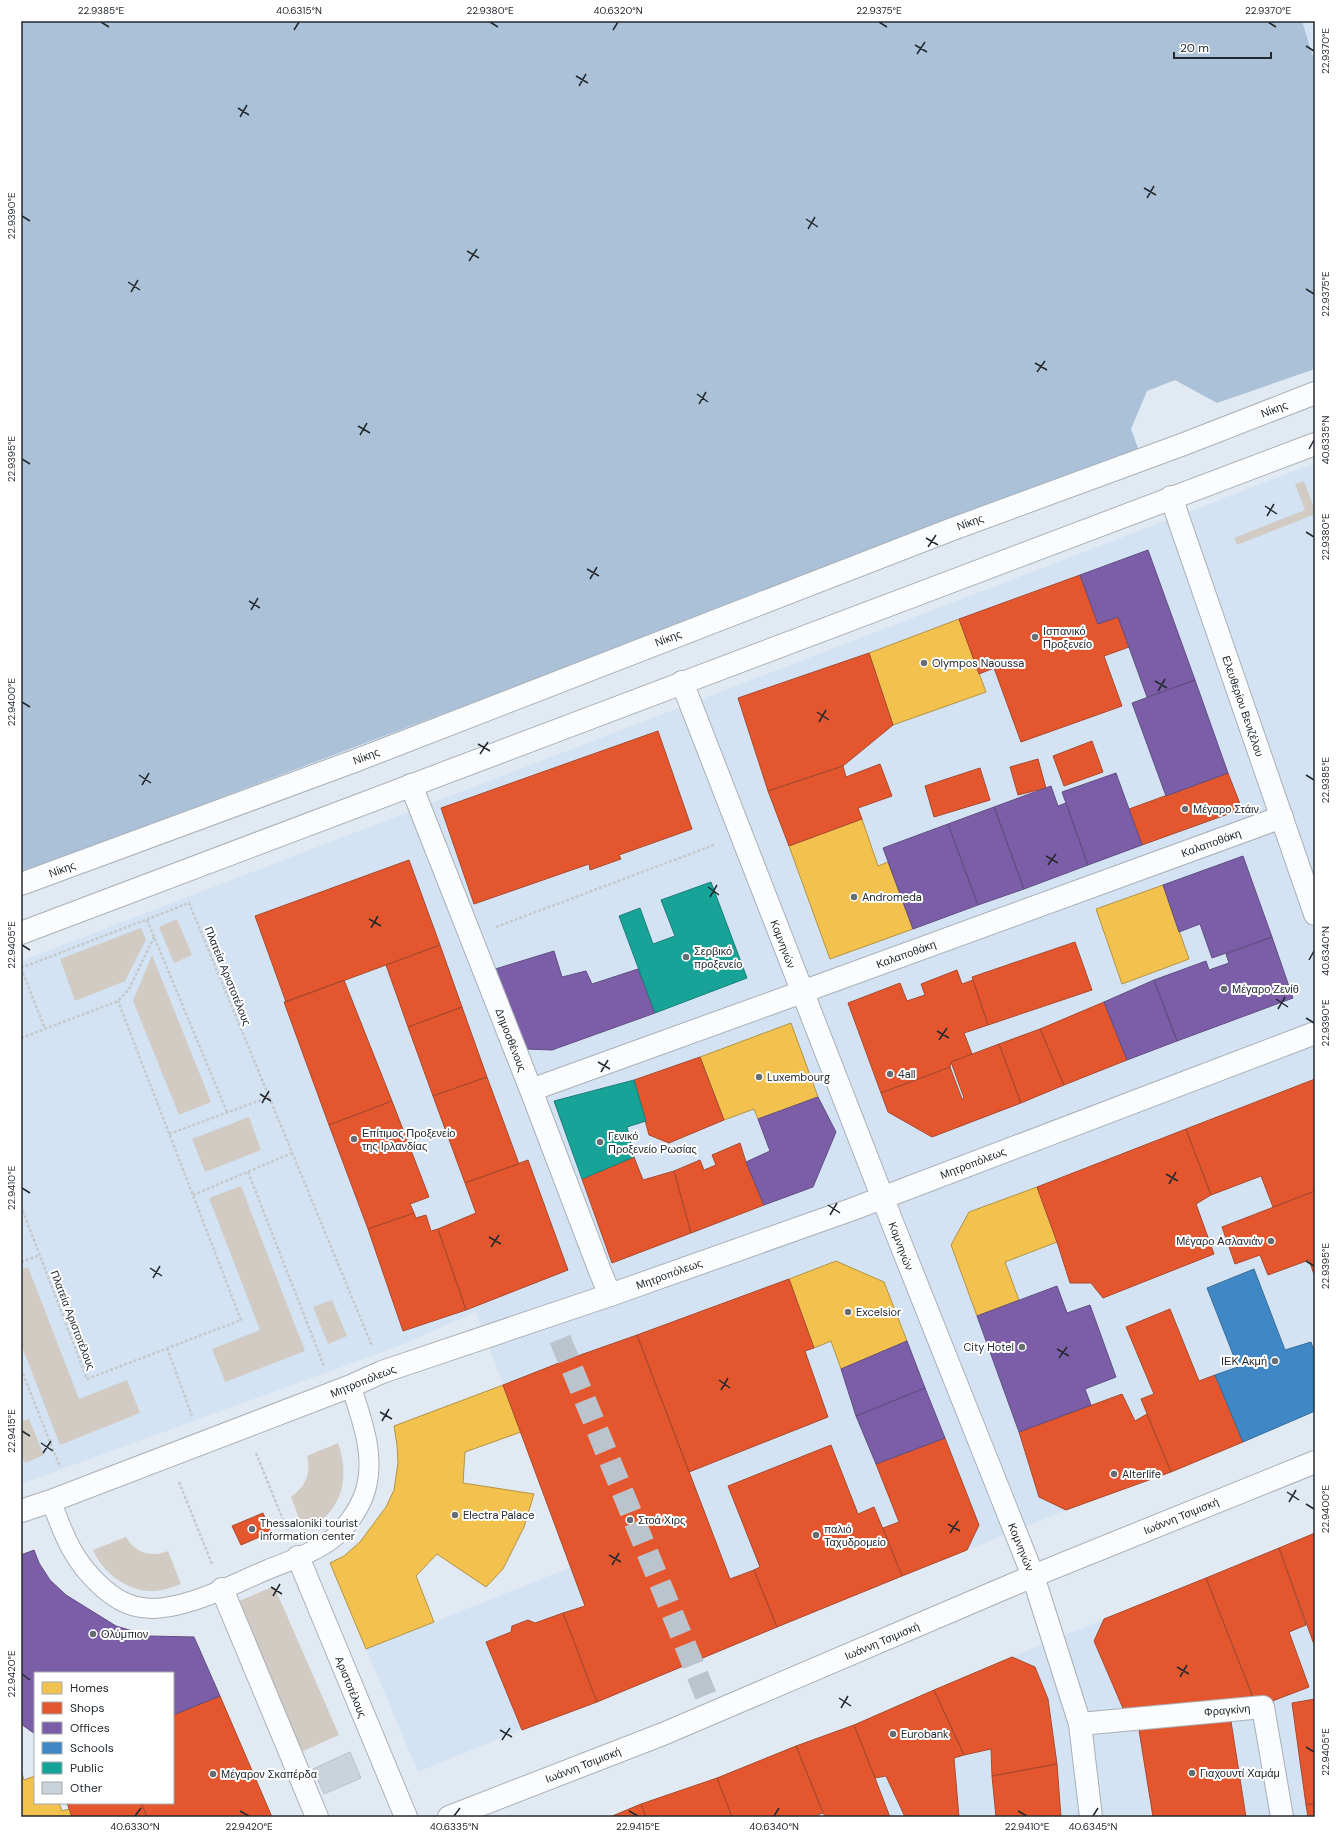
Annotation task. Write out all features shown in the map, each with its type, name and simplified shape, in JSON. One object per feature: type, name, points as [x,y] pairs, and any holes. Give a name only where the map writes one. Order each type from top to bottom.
[{"type":"street","name":"Νίκης","points":[[21,884],[352,762],[943,533],[1184,444],[1315,393]]},
{"type":"street","points":[[21,933],[1171,497],[1315,444]]},
{"type":"street","name":"Ελευθερίου Βενιζέλου","points":[[1171,497],[1315,914]]},
{"type":"street","name":"Κομνηνών","points":[[682,682],[894,1227],[1033,1576],[1080,1724],[1091,1817]]},
{"type":"street","name":"Δημοσθένους","points":[[411,785],[610,1295]]},
{"type":"street","name":"Καλαποθάκη","points":[[531,1090],[1282,817]]},
{"type":"street","name":"Μητροπόλεως","points":[[21,1511],[51,1501],[351,1386],[382,1372],[610,1295],[883,1197],[1315,1032]]},
{"type":"street","name":"Ιωάννη Τσιμισκή","points":[[449,1817],[663,1734],[1033,1576],[1315,1462]]},
{"type":"street","name":"Αριστοτέλους","points":[[298,1557],[406,1817]]},
{"type":"street","points":[[222,1589],[317,1817]]},
{"type":"street","name":"Φραγκίνη","points":[[1080,1724],[1263,1707],[1282,1817]]},
{"type":"lane","points":[[51,1501],[66,1540],[81,1565],[88,1574],[111,1595],[123,1602],[134,1606],[153,1608],[168,1607],[222,1589],[298,1557],[332,1539],[350,1520],[364,1495],[369,1470],[367,1441],[351,1386]]},
{"type":"path","points":[[470,936],[741,835]]},
{"type":"path","name":"Πλατεία Αριστοτέλους","points":[[44,1029],[21,968],[189,903],[372,1347]]},
{"type":"path","points":[[147,920],[227,1112]]},
{"type":"path","points":[[21,1038],[118,1001],[129,989],[154,937]]},
{"type":"path","name":"Πλατεία Αριστοτέλους","points":[[21,1206],[87,1379],[241,1320],[118,1001]]},
{"type":"path","points":[[169,1134],[269,1097]]},
{"type":"path","points":[[193,1195],[292,1153]]},
{"type":"path","points":[[248,1172],[326,1372]]},
{"type":"path","points":[[21,1262],[40,1254]]},
{"type":"path","points":[[167,1348],[194,1420]]},
{"type":"path","points":[[21,1369],[61,1469]]},
{"type":"path","points":[[255,1452],[298,1557]]},
{"type":"path","points":[[179,1481],[222,1589]]},
{"type":"shaded area","points":[[21,21],[1302,21],[1315,63],[1315,369],[1217,403],[1175,380],[1147,391],[1131,429],[1139,451],[21,873]]},
{"type":"shaded area","points":[[1302,21],[1315,21],[1315,63]]},
{"type":"shaded area","points":[[1315,463],[1315,1411],[1171,1472],[1066,1510],[777,1627],[597,1702],[520,1730],[418,1772],[366,1649],[571,1567],[476,1312],[399,1346],[21,1484],[21,961]]},
{"type":"shaded area","points":[[1304,481],[1315,510],[1315,514],[1237,545],[1234,538],[1305,510],[1295,484]]},
{"type":"shaded area","points":[[177,919],[192,955],[174,963],[159,927]]},
{"type":"shaded area","points":[[141,928],[146,940],[125,981],[75,1001],[60,959]]},
{"type":"shaded area","points":[[152,955],[211,1102],[179,1115],[133,1001]]},
{"type":"shaded area","points":[[249,1117],[261,1150],[205,1172],[192,1139]]},
{"type":"shaded area","points":[[241,1186],[305,1351],[225,1382],[212,1349],[260,1330],[209,1198]]},
{"type":"shaded area","points":[[28,1267],[79,1399],[127,1380],[140,1413],[60,1445],[21,1344],[21,1270]]},
{"type":"shaded area","points":[[332,1300],[347,1336],[328,1344],[313,1307]]},
{"type":"shaded area","points":[[29,1419],[44,1455],[25,1463],[21,1452],[21,1422]]},
{"type":"shaded area","points":[[338,1443],[342,1457],[343,1470],[343,1483],[340,1494],[327,1515],[317,1524],[304,1531],[291,1497],[304,1484],[308,1474],[307,1456]]},
{"type":"shaded area","points":[[1315,1533],[1315,1817],[610,1817],[717,1778],[796,1746],[854,1725],[1012,1657]]},
{"type":"shaded area","points":[[126,1537],[134,1547],[144,1553],[156,1554],[168,1551],[181,1584],[161,1590],[148,1591],[131,1587],[115,1578],[102,1565],[93,1550]]},
{"type":"shaded area","points":[[274,1586],[339,1735],[301,1752],[237,1602]]},
{"type":"building: Homes","name":"Olympos Naoussa","points":[[959,619],[986,692],[893,725],[869,653]]},
{"type":"building: Homes","name":"Andromeda","points":[[862,819],[878,866],[888,862],[913,929],[830,959],[789,846]]},
{"type":"building: Homes","points":[[1163,885],[1189,959],[1122,984],[1096,909]]},
{"type":"building: Homes","name":"Luxembourg","points":[[791,1023],[818,1097],[758,1119],[754,1109],[724,1120],[700,1057]]},
{"type":"building: Homes","points":[[1037,1187],[1057,1242],[1005,1262],[1019,1300],[977,1316],[951,1245],[969,1212]]},
{"type":"building: Homes","name":"Excelsior","points":[[836,1261],[884,1282],[907,1341],[841,1369],[831,1341],[814,1348],[789,1279]]},
{"type":"building: Homes","name":"Electra Palace","points":[[503,1385],[521,1432],[465,1452],[463,1483],[534,1494],[524,1527],[503,1569],[486,1587],[437,1554],[416,1576],[434,1622],[366,1649],[330,1563],[344,1556],[360,1542],[386,1507],[394,1490],[398,1463],[394,1426]]},
{"type":"building: Homes","points":[[21,1770],[24,1780],[34,1776],[34,1804],[59,1804],[62,1811],[69,1809],[72,1817],[21,1817]]},
{"type":"building: Shops","points":[[1080,575],[1098,624],[1118,617],[1129,647],[1104,656],[1122,706],[1021,742],[994,668],[979,674],[959,619]]},
{"type":"building: Shops","points":[[869,653],[893,725],[843,766],[768,791],[738,698]]},
{"type":"building: Shops","points":[[658,731],[692,829],[619,855],[621,859],[590,870],[589,864],[474,904],[441,808]]},
{"type":"building: Shops","points":[[1092,741],[1103,772],[1064,786],[1053,756]]},
{"type":"building: Shops","points":[[1038,759],[1046,788],[1018,795],[1010,767]]},
{"type":"building: Shops","points":[[880,764],[892,796],[858,808],[862,819],[789,846],[768,791],[843,766],[846,777]]},
{"type":"building: Shops","points":[[980,768],[990,800],[934,817],[925,786]]},
{"type":"building: Shops","name":"Μέγαρο Στάιν","points":[[1228,773],[1242,809],[1142,845],[1129,809]]},
{"type":"building: Shops","points":[[409,860],[440,945],[286,1002],[255,916]]},
{"type":"building: Shops","points":[[1075,942],[1092,990],[988,1025],[972,977]]},
{"type":"building: Shops","points":[[440,945],[462,1007],[408,1027],[386,965]]},
{"type":"building: Shops","points":[[957,970],[962,984],[973,980],[988,1025],[964,1033],[972,1054],[951,1062],[950,1067],[881,1093],[848,1003],[900,983],[907,1001],[925,995],[921,984]]},
{"type":"building: Shops","points":[[344,980],[392,1101],[329,1125],[284,1002]]},
{"type":"building: Shops","points":[[1104,1002],[1127,1060],[1064,1085],[1040,1029]]},
{"type":"building: Shops","points":[[462,1007],[487,1077],[433,1096],[408,1027]]},
{"type":"building: Shops","points":[[1040,1029],[1064,1085],[1021,1103],[999,1044]]},
{"type":"building: Shops","points":[[999,1044],[1021,1103],[932,1137],[888,1112],[881,1093],[950,1067],[962,1099],[964,1098],[951,1062]]},
{"type":"building: Shops","points":[[700,1057],[724,1120],[669,1143],[649,1135],[634,1080]]},
{"type":"building: Shops","points":[[487,1077],[519,1164],[465,1183],[433,1096]]},
{"type":"building: Shops","points":[[1315,1079],[1315,1191],[1273,1207],[1261,1176],[1211,1195],[1186,1129]]},
{"type":"building: Shops","points":[[392,1101],[429,1197],[410,1204],[414,1213],[368,1229],[329,1125]]},
{"type":"building: Shops","points":[[1186,1129],[1211,1195],[1196,1204],[1214,1254],[1103,1298],[1091,1283],[1070,1283],[1037,1187]]},
{"type":"building: Shops","points":[[740,1143],[746,1162],[764,1205],[691,1233],[674,1171],[700,1160],[704,1170],[716,1165],[712,1155]]},
{"type":"building: Shops","points":[[634,1157],[643,1180],[674,1171],[691,1233],[612,1263],[582,1179]]},
{"type":"building: Shops","points":[[528,1160],[568,1270],[466,1310],[438,1229],[476,1213],[465,1183]]},
{"type":"building: Shops","name":"Μέγαρο Ασλανιάν","points":[[1315,1191],[1315,1277],[1309,1260],[1268,1275],[1260,1255],[1235,1264],[1222,1227]]},
{"type":"building: Shops","points":[[414,1213],[416,1218],[426,1215],[431,1231],[438,1229],[466,1310],[403,1331],[368,1229]]},
{"type":"building: Shops","points":[[789,1279],[814,1348],[805,1351],[828,1417],[689,1472],[637,1335]]},
{"type":"building: Shops","points":[[1170,1309],[1199,1381],[1215,1375],[1243,1442],[1171,1472],[1141,1399],[1154,1394],[1126,1327]]},
{"type":"building: Shops","name":"Στοά Χιρς","points":[[637,1335],[730,1579],[754,1570],[777,1627],[597,1702],[563,1613],[585,1606],[503,1385],[569,1359]]},
{"type":"building: Shops","points":[[1122,1394],[1135,1421],[1147,1414],[1171,1472],[1066,1510],[1039,1497],[1019,1432]]},
{"type":"building: Shops","points":[[945,1438],[979,1525],[967,1550],[902,1576],[883,1528],[899,1522],[876,1464]]},
{"type":"building: Shops","name":"παλιό Ταχυδρομείο","points":[[831,1445],[858,1514],[874,1507],[902,1576],[777,1627],[754,1570],[760,1567],[728,1486]]},
{"type":"building: Shops","name":"Thessaloniki tourist information center","points":[[263,1513],[271,1532],[241,1545],[232,1526]]},
{"type":"building: Shops","points":[[1315,1533],[1315,1647],[1279,1548]]},
{"type":"building: Shops","points":[[1279,1548],[1306,1625],[1289,1632],[1309,1687],[1257,1707],[1206,1578]]},
{"type":"building: Shops","points":[[1206,1578],[1253,1698],[1125,1713],[1094,1641],[1104,1619]]},
{"type":"building: Shops","points":[[563,1613],[597,1702],[522,1730],[486,1642],[511,1632],[512,1626],[528,1620],[535,1623]]},
{"type":"building: Shops","points":[[1012,1657],[1035,1667],[1048,1699],[1057,1764],[992,1776],[991,1749],[964,1755],[934,1690]]},
{"type":"building: Shops","points":[[934,1690],[964,1755],[954,1758],[959,1817],[905,1817],[886,1776],[875,1778],[854,1725]]},
{"type":"building: Shops","name":"Μέγαρον Σκαπέρδα","points":[[220,1696],[272,1817],[147,1817],[141,1804],[174,1804],[174,1715]]},
{"type":"building: Shops","points":[[1315,1699],[1315,1803],[1306,1805],[1292,1703]]},
{"type":"building: Shops","name":"Γιαχουντί Χαμάμ","points":[[1230,1715],[1246,1817],[1153,1817],[1139,1730]]},
{"type":"building: Shops","points":[[854,1725],[890,1817],[825,1817],[796,1746]]},
{"type":"building: Shops","points":[[796,1746],[823,1813],[812,1817],[732,1817],[717,1778]]},
{"type":"building: Shops","points":[[1057,1764],[1061,1817],[996,1817],[992,1776]]},
{"type":"building: Shops","points":[[717,1778],[732,1817],[646,1817],[641,1804]]},
{"type":"building: Shops","points":[[1315,1803],[1315,1817],[1308,1817],[1306,1805]]},
{"type":"building: Shops","points":[[67,1804],[141,1804],[147,1817],[72,1817]]},
{"type":"building: Shops","points":[[641,1804],[646,1817],[610,1817]]},
{"type":"building: Offices","points":[[1148,550],[1195,680],[1147,697],[1118,617],[1098,624],[1080,575]]},
{"type":"building: Offices","points":[[1195,680],[1228,773],[1166,796],[1132,703]]},
{"type":"building: Offices","points":[[1116,773],[1142,845],[1088,865],[1062,792]]},
{"type":"building: Offices","points":[[1051,786],[1058,806],[1066,803],[1088,865],[1024,889],[994,807]]},
{"type":"building: Offices","points":[[994,807],[1024,889],[978,905],[948,824]]},
{"type":"building: Offices","points":[[948,824],[978,905],[913,929],[883,848]]},
{"type":"building: Offices","points":[[1243,856],[1272,937],[1212,958],[1200,924],[1179,932],[1163,885]]},
{"type":"building: Offices","name":"Μέγαρο Ζενίθ","points":[[1272,937],[1293,998],[1177,1041],[1154,980],[1206,961],[1209,970],[1229,963],[1226,954]]},
{"type":"building: Offices","points":[[554,951],[562,977],[586,971],[592,984],[638,969],[655,1013],[552,1050],[526,1049],[492,970]]},
{"type":"building: Offices","points":[[1154,980],[1177,1041],[1127,1060],[1104,1002]]},
{"type":"building: Offices","points":[[818,1097],[836,1132],[813,1187],[764,1205],[746,1162],[770,1151],[758,1119]]},
{"type":"building: Offices","points":[[1057,1286],[1067,1313],[1090,1305],[1116,1377],[1085,1389],[1091,1405],[1019,1432],[977,1316]]},
{"type":"building: Offices","points":[[907,1341],[925,1388],[856,1416],[841,1369]]},
{"type":"building: Offices","points":[[925,1388],[945,1438],[876,1464],[856,1416]]},
{"type":"building: Offices","name":"Ολύμπιον","points":[[34,1550],[39,1563],[50,1580],[66,1595],[116,1626],[149,1636],[194,1637],[220,1696],[174,1715],[174,1672],[34,1672],[34,1733],[21,1724],[21,1555]]},
{"type":"building: Schools","name":"ΙΕΚ Ακμή","points":[[1254,1269],[1285,1350],[1311,1342],[1315,1354],[1315,1411],[1243,1442],[1215,1375],[1238,1367],[1207,1288]]},
{"type":"building: Public","name":"Σερβικό προξενείο","points":[[711,882],[747,978],[655,1013],[619,916],[640,908],[653,944],[675,936],[661,900]]},
{"type":"building: Public","name":"Γενικό Προξενείο Ρωσίας","points":[[634,1080],[646,1121],[627,1127],[634,1157],[582,1179],[554,1101]]},
{"type":"building: Other","points":[[350,1752],[361,1778],[324,1794],[313,1769]]},
{"type":"tunnel","points":[[560,1339],[713,1713]]},
{"type":"place","name":"Ισπανικό Προξενείο","points":[[1035,637]]},
{"type":"place","name":"Olympos Naoussa","points":[[924,663]]},
{"type":"place","name":"Μέγαρο Στάιν","points":[[1185,809]]},
{"type":"place","name":"Andromeda","points":[[854,897]]},
{"type":"place","name":"Σερβικό προξενείο","points":[[686,957]]},
{"type":"place","name":"Μέγαρο Ζενίθ","points":[[1224,989]]},
{"type":"place","name":"4all","points":[[890,1074]]},
{"type":"place","name":"Luxembourg","points":[[759,1077]]},
{"type":"place","name":"Επίτιμος Προξενείο της Ιρλανδίας","points":[[354,1139]]},
{"type":"place","name":"Γενικό Προξενείο Ρωσίας","points":[[600,1142]]},
{"type":"place","name":"Μέγαρο Ασλανιάν","points":[[1271,1241]]},
{"type":"place","name":"Excelsior","points":[[848,1312]]},
{"type":"place","name":"City Hotel","points":[[1022,1347]]},
{"type":"place","name":"ΙΕΚ Ακμή","points":[[1275,1361]]},
{"type":"place","name":"Alterlife","points":[[1114,1474]]},
{"type":"place","name":"Electra Palace","points":[[455,1515]]},
{"type":"place","name":"Στοά Χιρς","points":[[630,1520]]},
{"type":"place","name":"Thessaloniki tourist information center","points":[[252,1529]]},
{"type":"place","name":"παλιό Ταχυδρομείο","points":[[816,1535]]},
{"type":"place","name":"Ολύμπιον","points":[[93,1634]]},
{"type":"place","name":"Eurobank","points":[[893,1734]]},
{"type":"place","name":"Γιαχουντί Χαμάμ","points":[[1192,1773]]},
{"type":"place","name":"Μέγαρον Σκαπέρδα","points":[[213,1774]]}]
